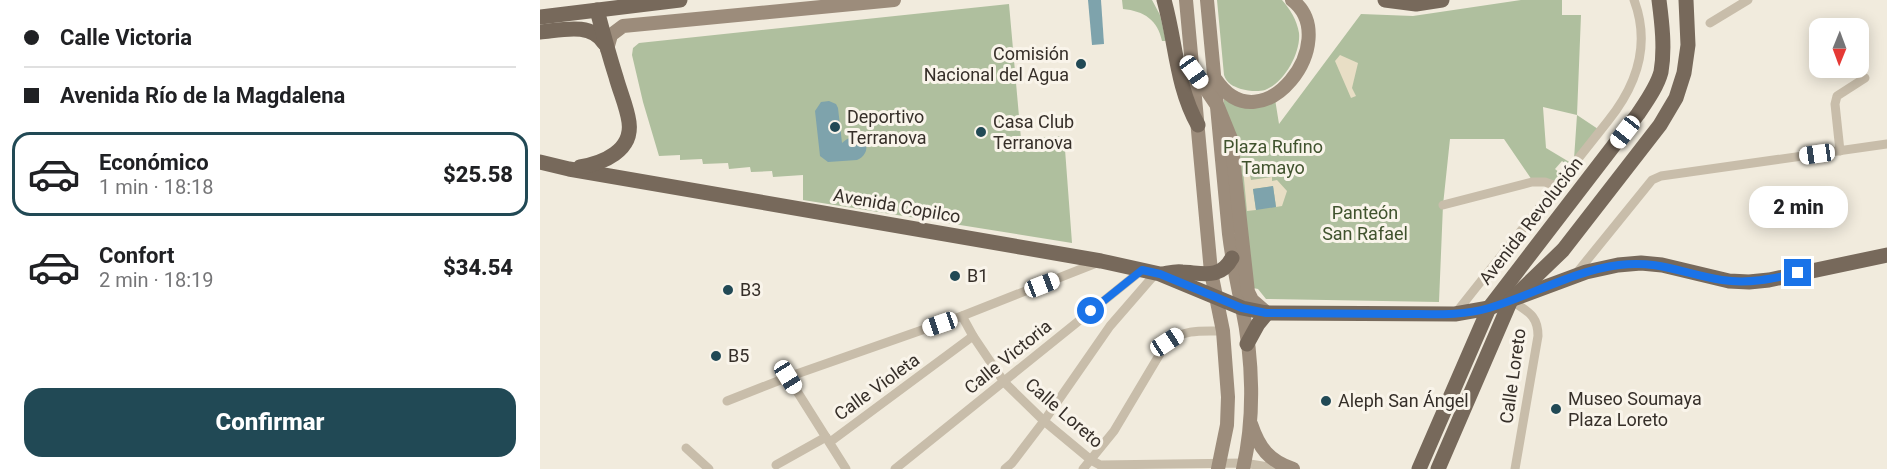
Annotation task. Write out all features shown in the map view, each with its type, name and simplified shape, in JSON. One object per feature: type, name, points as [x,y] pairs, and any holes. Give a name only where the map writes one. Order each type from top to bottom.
[{"type":"main road","points":[[540,17],[597,5],[680,0]]},
{"type":"main road","points":[[607,49],[611,35],[623,26],[894,0]]},
{"type":"main road","points":[[1164,0],[1178,75],[1189,110],[1198,125]]},
{"type":"main road","points":[[1186,0],[1212,274],[1223,331],[1228,412],[1219,466]]},
{"type":"main road","points":[[1207,0],[1232,258],[1247,344],[1250,422],[1243,466]]},
{"type":"main road","points":[[1216,80],[1231,96],[1248,101],[1267,99],[1289,84],[1305,56],[1308,40],[1305,17],[1300,7],[1292,0]]},
{"type":"main road","points":[[1385,0],[1416,4],[1442,0]]},
{"type":"main road","points":[[1659,4],[1686,3]]},
{"type":"main road","name":"Avenida Revolución","points":[[1438,469],[1510,300],[1563,250],[1660,125],[1676,99],[1684,73],[1688,45],[1686,3]]},
{"type":"main road","name":"Avenida Revolución","points":[[1419,469],[1489,308],[1652,93],[1660,73],[1663,45],[1659,4]]},
{"type":"main road","points":[[569,168],[590,165],[612,157],[623,147],[628,135],[629,119],[607,49],[597,5]]},
{"type":"main road","points":[[540,32],[587,29],[600,36],[607,49]]},
{"type":"main road","points":[[1663,45],[1688,45]]},
{"type":"main road","points":[[1194,72],[1218,107],[1233,148],[1248,292],[1252,300],[1266,313],[1247,344]]},
{"type":"main road","name":"Avenida Copilco","points":[[540,162],[1101,261],[1153,272],[1242,308],[1266,313],[1455,314],[1489,308],[1575,275],[1618,265],[1652,264],[1719,280],[1739,282],[1759,281],[1887,255]]},
{"type":"main road","points":[[1153,272],[1178,271],[1212,274],[1224,269],[1232,258]]},
{"type":"main road","points":[[1250,422],[1257,441],[1266,452],[1275,461],[1293,469]]},
{"type":"street","name":"Avenida Revolución","points":[[1455,314],[1616,111],[1634,77],[1642,43],[1640,18],[1634,0]]},
{"type":"street","points":[[1710,23],[1748,0]]},
{"type":"street","points":[[1840,151],[1835,104],[1838,96],[1865,78]]},
{"type":"street","points":[[1575,275],[1652,180],[1887,144]]},
{"type":"street","points":[[1443,204],[1532,182],[1545,182],[1556,186]]},
{"type":"street","points":[[727,401],[788,377],[962,316],[1101,261]]},
{"type":"street","points":[[1005,469],[1044,421],[1110,326],[1153,272]]},
{"type":"street","name":"Calle Victoria","points":[[896,469],[1004,382],[1153,272]]},
{"type":"street","name":"Calle Loreto","points":[[1510,300],[1532,315],[1538,327],[1515,469]]},
{"type":"street","name":"Calle Loreto","points":[[962,316],[1004,382],[1044,421],[1100,465],[1243,466],[1280,469]]},
{"type":"street","points":[[1083,469],[1114,431],[1167,342],[1189,331],[1223,331]]},
{"type":"street","name":"Calle Violeta","points":[[776,465],[828,440],[973,336]]},
{"type":"street","points":[[788,377],[846,469]]},
{"type":"street","points":[[686,448],[709,469]]},
{"type":"green space","points":[[1122,0],[1152,0],[1160,15],[1166,41],[1162,41],[1157,27],[1144,14],[1123,9]]},
{"type":"green space","points":[[1217,0],[1282,0],[1290,11],[1297,24],[1299,41],[1290,66],[1279,81],[1272,86],[1262,91],[1250,91],[1235,87],[1227,81],[1224,75]]},
{"type":"green space","name":"Panteón San Rafael","points":[[1521,0],[1562,0],[1562,15],[1581,15],[1577,115],[1543,107],[1546,148],[1571,163],[1569,167],[1562,161],[1555,169],[1562,175],[1556,182],[1532,180],[1504,139],[1450,139],[1443,205],[1439,302],[1266,299],[1258,289],[1253,288],[1238,141],[1224,108],[1224,99],[1243,106],[1275,99],[1279,124],[1361,14],[1413,16]]},
{"type":"green space","name":"Deportivo Terranova","points":[[1009,4],[1021,139],[1064,136],[1072,243],[803,200],[803,175],[773,177],[772,171],[751,172],[750,167],[729,169],[728,163],[703,164],[702,159],[680,160],[680,155],[659,156],[632,55],[633,48],[639,43]]},
{"type":"green space","points":[[1577,115],[1598,129],[1574,159]]},
{"type":"shaded area","points":[[1340,55],[1358,63],[1352,88],[1356,96],[1351,98],[1335,61]]},
{"type":"shaded area","points":[[1248,163],[1251,180],[1272,177],[1272,181],[1277,180],[1287,191],[1282,206],[1276,207],[1273,186],[1253,189],[1256,210],[1247,211],[1243,169]]},
{"type":"water","points":[[1088,0],[1101,0],[1104,44],[1092,45]]},
{"type":"water","points":[[829,101],[836,104],[838,108],[842,143],[856,136],[864,141],[866,151],[857,160],[828,162],[820,156],[815,111],[821,102]]},
{"type":"water","points":[[1273,186],[1276,207],[1256,210],[1253,189]]},
{"type":"place","name":"Comisión Nacional del Agua","points":[[1081,64]]},
{"type":"place","name":"Deportivo Terranova","points":[[835,127]]},
{"type":"place","name":"Casa Club Terranova","points":[[981,132]]},
{"type":"place","name":"B1","points":[[955,276]]},
{"type":"place","name":"B3","points":[[728,290]]},
{"type":"place","name":"B5","points":[[716,356]]},
{"type":"place","name":"Aleph San Ángel","points":[[1326,401]]},
{"type":"place","name":"Museo Soumaya Plaza Loreto","points":[[1556,409]]},
{"type":"route","points":[[1091,311],[1142,270],[1160,274],[1242,308],[1266,313],[1455,314],[1489,308],[1575,275],[1618,265],[1641,263],[1662,265],[1719,280],[1739,282],[1759,281],[1798,273]]},
{"type":"park label","name":"Plaza Rufino Tamayo","points":[[1273,157]]}]
